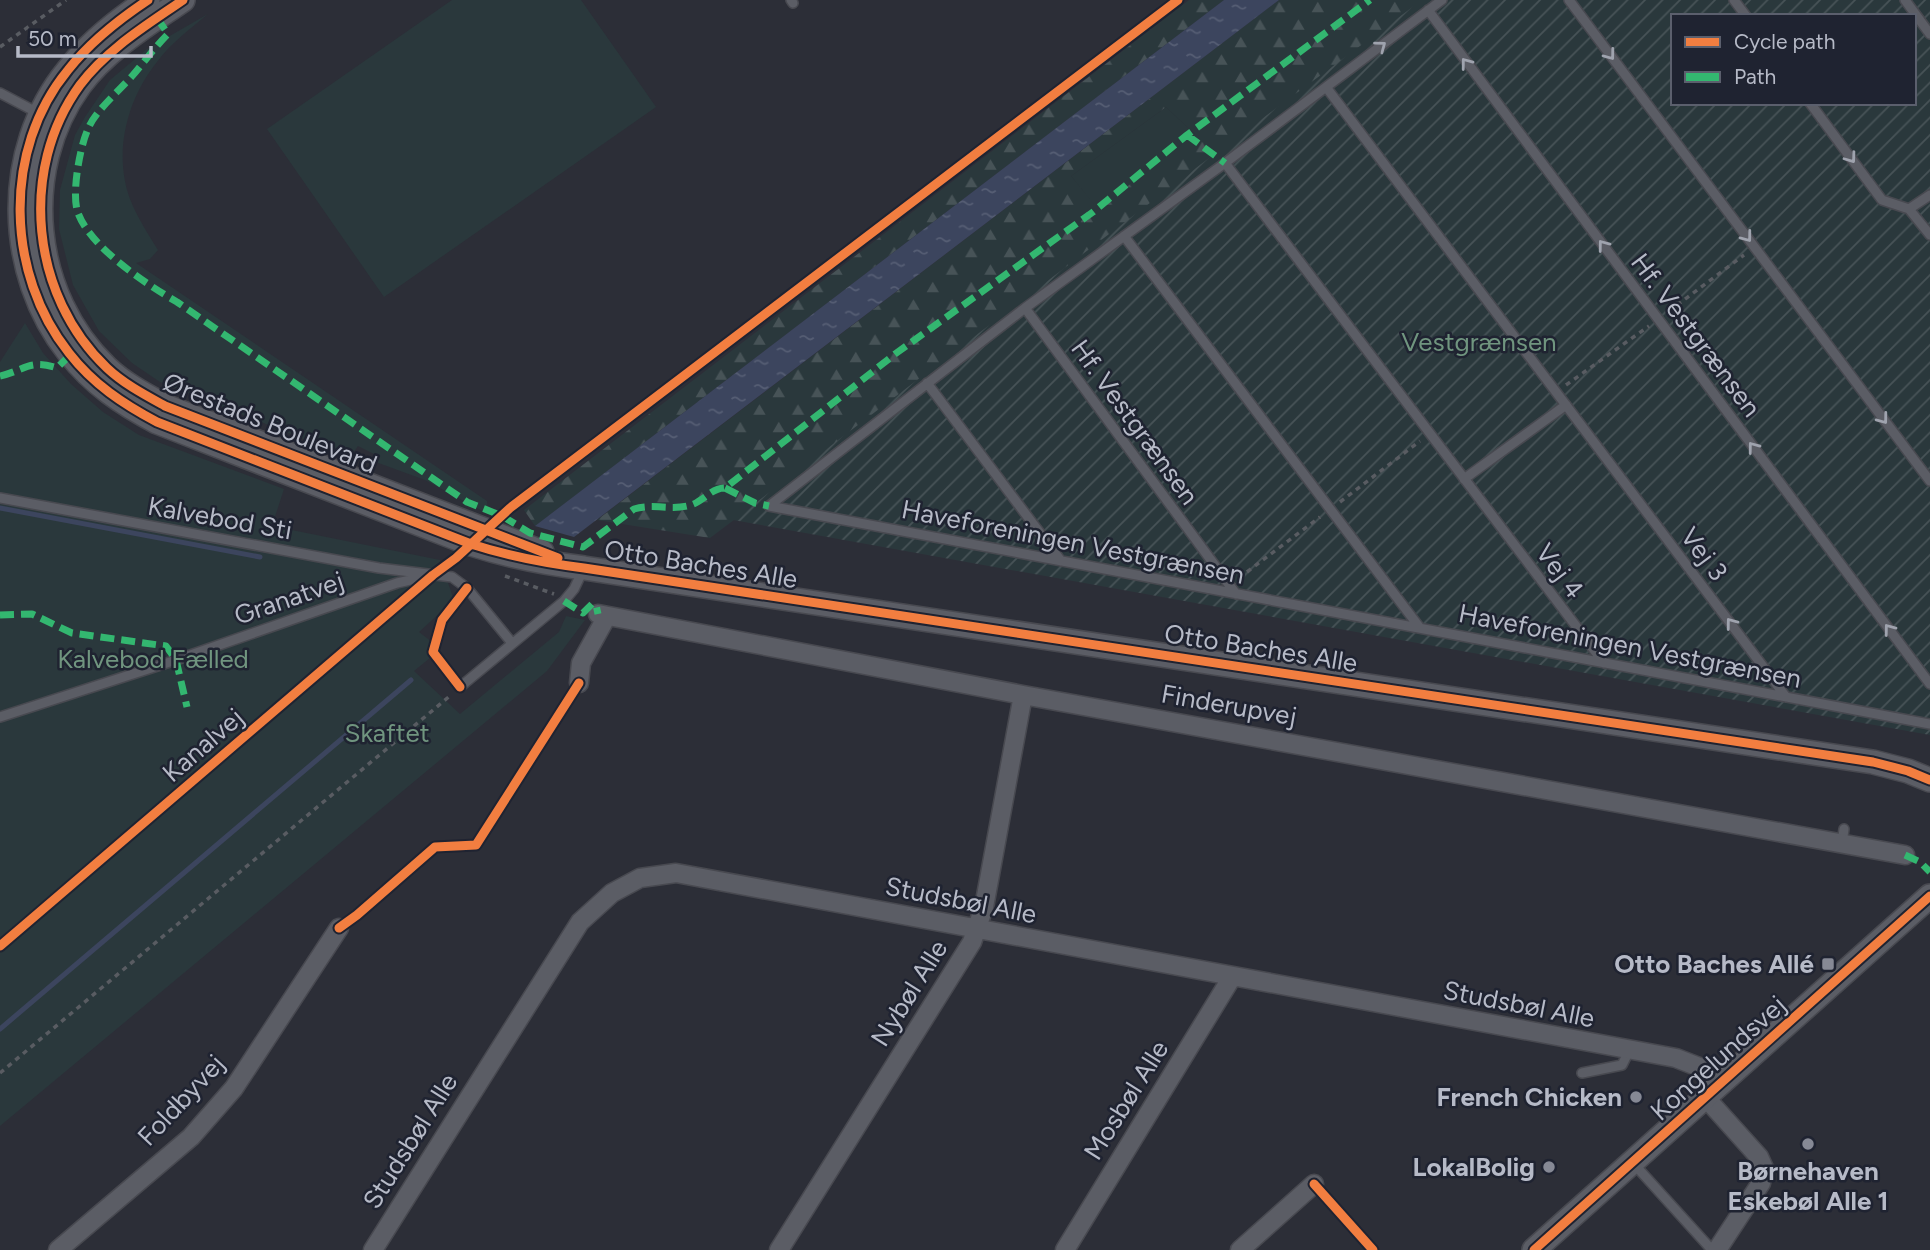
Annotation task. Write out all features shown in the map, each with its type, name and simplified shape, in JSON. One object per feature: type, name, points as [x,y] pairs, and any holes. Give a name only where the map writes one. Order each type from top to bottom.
[{"type":"street","name":"Ørestads Boulevard","points":[[148,0],[93,42],[66,72],[41,114],[30,142],[21,181],[19,218],[24,255],[33,290],[49,324],[70,355],[95,382],[124,404],[157,422],[478,537]]},
{"type":"street","name":"Ørestads Boulevard","points":[[183,0],[105,57],[80,85],[61,116],[41,185],[39,218],[52,281],[66,313],[85,343],[108,369],[136,390],[165,406],[478,537]]},
{"type":"street","name":"Otto Baches Alle","points":[[478,537],[509,556],[540,563],[1873,762],[1930,780]]},
{"type":"street","name":"Finderupvej","points":[[579,683],[581,663],[602,615],[1023,695],[1843,836],[1905,855]]},
{"type":"street","name":"Nybøl Alle","points":[[779,1250],[972,942],[984,907],[1023,695]]},
{"type":"street","name":"Studsbøl Alle","points":[[373,1250],[580,922],[612,893],[640,878],[676,873],[1688,1062],[1699,1067],[1764,1168],[1761,1183],[1715,1250]]},
{"type":"street","name":"Kongelundsvej","points":[[1534,1250],[1930,896]]},
{"type":"street","name":"Foldbyvej","points":[[58,1250],[191,1136],[234,1088],[339,928]]},
{"type":"street","name":"Mosbøl Alle","points":[[1065,1250],[1232,977]]},
{"type":"street","points":[[1240,1250],[1314,1184]]},
{"type":"lane","points":[[1225,163],[1464,479],[1566,405],[1326,87],[1442,0]]},
{"type":"lane","points":[[1569,0],[1930,481]]},
{"type":"lane","name":"Hf. Vestgrænsen","points":[[1427,10],[1930,684]]},
{"type":"lane","points":[[1916,15],[1930,34]]},
{"type":"lane","name":"Haveforeningen Vestgrænsen","points":[[1326,87],[1025,308],[769,506],[1930,724]]},
{"type":"lane","points":[[0,93],[41,114]]},
{"type":"lane","points":[[1811,105],[1882,200],[1909,209],[1930,235]]},
{"type":"lane","points":[[1909,209],[1930,195]]},
{"type":"lane","points":[[1124,236],[1420,628]]},
{"type":"lane","name":"Hf. Vestgrænsen","points":[[1025,308],[1236,594]]},
{"type":"lane","points":[[927,383],[1061,561]]},
{"type":"lane","name":"Vej 3","points":[[1566,405],[1786,697]]},
{"type":"lane","name":"Vej 4","points":[[1464,479],[1604,663]]},
{"type":"lane","name":"Kalvebod Sti","points":[[0,498],[379,568],[452,577],[467,589],[512,643]]},
{"type":"lane","points":[[460,687],[564,601],[584,568]]},
{"type":"lane","name":"Granatvej","points":[[0,717],[176,660],[397,583],[433,575]]},
{"type":"lane","name":"Kanalvej","points":[[0,946],[433,575]]},
{"type":"lane","points":[[1582,1073],[1622,1065],[1629,1051]]},
{"type":"lane","points":[[1633,1162],[1715,1250]]},
{"type":"path","points":[[0,47],[66,0]]},
{"type":"path","points":[[505,576],[553,593],[564,601]]},
{"type":"path","points":[[0,1073],[460,687]]},
{"type":"green space","points":[[452,0],[581,0],[656,107],[384,297],[267,129]]},
{"type":"green space","points":[[1189,0],[1224,0],[535,526],[524,510]]},
{"type":"green space","points":[[1279,0],[1423,0],[710,538],[597,520]],"holes":[[[1166,107],[1195,134],[1098,209],[1071,176]]]},
{"type":"green space","name":"Vestgrænsen","points":[[1422,0],[1930,0],[1930,735],[733,520],[1213,155]]},
{"type":"green space","points":[[208,14],[162,55],[131,109],[123,145],[125,181],[136,212],[158,250],[150,259],[136,263],[487,501],[488,514],[425,480],[373,461],[374,454],[358,446],[353,453],[311,442],[160,382],[132,363],[99,331],[73,285],[59,229],[60,190],[75,135],[110,80],[147,49]]},
{"type":"green space","points":[[1166,107],[1195,134],[1098,210],[1071,176]]},
{"type":"green space","points":[[25,323],[43,353],[71,384],[103,412],[139,435],[284,489],[272,526],[440,560],[454,600],[419,632],[441,649],[414,671],[460,714],[559,632],[566,616],[585,620],[547,671],[0,1126],[0,362]]},
{"type":"water","points":[[1224,0],[1279,0],[574,537],[535,526]]},
{"type":"waterway","points":[[0,508],[260,557]]},
{"type":"waterway","points":[[0,1029],[411,680]]},
{"type":"marked path","points":[[157,18],[168,34],[96,115],[82,147],[77,171],[76,205],[85,226],[95,239],[135,275],[467,502],[502,516],[530,533],[583,547],[634,509],[684,507],[725,488],[895,354],[1093,212],[1187,135],[1370,0]]},
{"type":"marked path","points":[[1187,135],[1225,163]]},
{"type":"marked path","points":[[0,376],[34,365],[57,368],[70,355]]},
{"type":"marked path","points":[[725,488],[755,503],[769,506]]},
{"type":"marked path","points":[[564,601],[583,613],[592,604],[596,605],[598,614]]},
{"type":"marked path","points":[[0,615],[32,614],[72,633],[166,646],[176,660],[187,707]]},
{"type":"marked path","points":[[1905,855],[1920,862],[1930,872]]},
{"type":"cycle path","points":[[148,0],[86,50],[68,70],[47,102],[31,137],[23,174],[20,212],[24,250],[33,287],[48,321],[69,353],[98,384],[157,422],[471,544],[526,559],[1873,762],[1930,780]]},
{"type":"cycle path","points":[[183,0],[128,38],[91,72],[60,119],[47,155],[41,193],[42,231],[49,269],[62,305],[81,339],[114,374],[165,406],[558,558]]},
{"type":"cycle path","points":[[0,946],[456,558],[510,508],[1178,0]]},
{"type":"cycle path","points":[[460,687],[433,652],[442,620],[467,588]]},
{"type":"cycle path","points":[[339,928],[435,847],[476,845],[579,683]]},
{"type":"cycle path","points":[[1534,1250],[1930,896]]},
{"type":"cycle path","points":[[1314,1184],[1373,1250]]},
{"type":"place","name":"Otto Baches Allé","points":[[1828,964]]},
{"type":"place","name":"French Chicken","points":[[1636,1097]]},
{"type":"place","name":"Børnehaven Eskebøl Alle 1","points":[[1808,1144]]},
{"type":"place","name":"LokalBolig","points":[[1549,1167]]},
{"type":"park label","name":"Kalvebod Fælled","points":[[153,659]]},
{"type":"park label","name":"Skaftet","points":[[387,733]]}]
